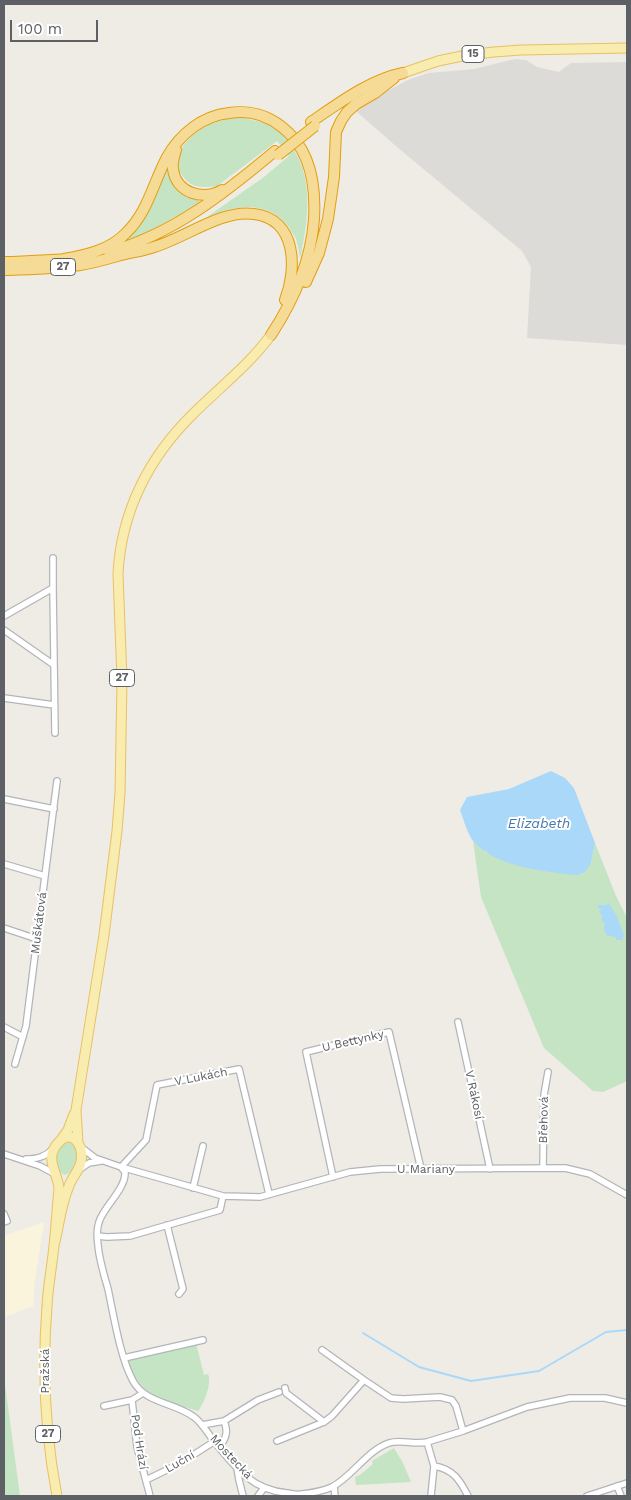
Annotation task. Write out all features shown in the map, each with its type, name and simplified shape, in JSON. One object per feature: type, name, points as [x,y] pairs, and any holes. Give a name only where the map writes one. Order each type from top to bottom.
[{"type":"highway","points":[[64,259],[89,258],[117,250],[175,224],[223,194],[313,124],[359,96],[399,75]]},
{"type":"highway","points":[[271,335],[290,312],[302,290],[324,236],[334,177],[336,132],[347,112],[399,75]]},
{"type":"highway","points":[[64,259],[84,255],[103,248],[116,242],[126,234],[150,199],[166,159],[192,128],[202,121],[224,113],[246,112],[264,116],[280,125],[295,139],[305,156],[312,176],[314,194],[313,227],[305,266],[295,293],[271,335]]},
{"type":"highway","points":[[179,142],[173,163],[175,176],[178,183],[192,194],[211,194],[219,191],[259,160],[277,153]]},
{"type":"highway","points":[[122,255],[170,233],[226,198],[277,153]]},
{"type":"highway","points":[[122,255],[155,247],[212,222],[234,215],[255,214],[273,220],[281,227],[286,236],[293,261],[293,271],[289,291],[271,335]]},
{"type":"highway","name":"27","points":[[4,270],[81,265],[122,255]]},
{"type":"highway","name":"27","points":[[4,262],[64,259]]},
{"type":"main road","name":"15","points":[[399,75],[438,61],[467,55],[521,50],[627,48]]},
{"type":"main road","name":"27","points":[[76,1110],[104,935],[117,831],[122,736],[118,574],[123,538],[139,488],[161,450],[182,424],[250,360],[271,335]]},
{"type":"main road","name":"Pražská","points":[[57,1496],[47,1431],[44,1389],[47,1304],[59,1189],[59,1181],[52,1161],[59,1142],[68,1130],[76,1110]]},
{"type":"main road","name":"Pražská","points":[[54,1246],[66,1194],[81,1159],[76,1110]]},
{"type":"main road","points":[[59,1142],[70,1137],[79,1145]]},
{"type":"main road","points":[[56,1175],[61,1180],[66,1180],[76,1173]]},
{"type":"street","points":[[53,558],[55,733]]},
{"type":"street","points":[[4,616],[53,588]]},
{"type":"street","points":[[4,630],[54,665]]},
{"type":"street","points":[[4,698],[54,705]]},
{"type":"street","name":"Muškátová","points":[[15,1064],[26,1026],[57,781]]},
{"type":"street","points":[[4,799],[54,809]]},
{"type":"street","points":[[4,864],[45,876]]},
{"type":"street","points":[[4,928],[37,939]]},
{"type":"street","name":"V Rákosí","points":[[458,1022],[490,1168]]},
{"type":"street","points":[[4,1027],[23,1037]]},
{"type":"street","name":"U Bettynky","points":[[333,1177],[306,1052],[390,1032],[421,1169]]},
{"type":"street","name":"V Lukách","points":[[121,1167],[146,1140],[157,1085],[239,1069],[269,1194]]},
{"type":"street","name":"Břehová","points":[[543,1168],[544,1095],[548,1072]]},
{"type":"street","points":[[24,1160],[41,1158],[47,1155],[59,1142]]},
{"type":"street","points":[[79,1145],[91,1156],[121,1167],[125,1172],[124,1182],[99,1222],[98,1245],[124,1358],[134,1382],[143,1393]]},
{"type":"street","points":[[194,1188],[203,1146]]},
{"type":"street","points":[[4,1154],[44,1167],[56,1175]]},
{"type":"street","points":[[76,1173],[89,1163],[103,1161]]},
{"type":"street","name":"U Mariany","points":[[121,1167],[223,1196],[260,1197],[350,1172],[380,1169],[565,1168],[590,1174],[627,1195]]},
{"type":"street","points":[[98,1236],[130,1236],[220,1210],[223,1196]]},
{"type":"street","points":[[4,1214],[5,1222]]},
{"type":"street","points":[[167,1225],[183,1289],[179,1294]]},
{"type":"street","points":[[124,1358],[203,1340]]},
{"type":"street","points":[[322,1350],[391,1398],[440,1397],[452,1400],[456,1406],[463,1431]]},
{"type":"street","points":[[277,1441],[324,1422],[332,1416],[364,1380]]},
{"type":"street","points":[[285,1388],[286,1393],[324,1422]]},
{"type":"street","points":[[202,1425],[224,1421],[258,1400],[279,1392]]},
{"type":"street","name":"Pod Hrází","points":[[143,1393],[132,1400],[137,1447],[150,1496]]},
{"type":"street","name":"Mostecká","points":[[143,1393],[158,1402],[186,1412],[202,1425],[249,1480],[264,1488],[283,1494],[300,1494],[325,1490],[334,1486],[382,1446],[396,1442],[427,1442],[463,1431],[526,1407],[570,1398],[605,1398],[627,1403]]},
{"type":"street","points":[[104,1406],[132,1400]]},
{"type":"street","points":[[219,1447],[227,1432],[224,1421]]},
{"type":"street","name":"Luční","points":[[146,1480],[178,1464],[215,1441]]},
{"type":"street","points":[[427,1442],[434,1466],[431,1496]]},
{"type":"street","points":[[434,1466],[438,1466],[457,1476],[468,1496]]},
{"type":"street","points":[[237,1468],[238,1480],[244,1496]]},
{"type":"street","points":[[587,1496],[627,1483]]},
{"type":"street","points":[[334,1486],[335,1496]]},
{"type":"street","points":[[617,1486],[621,1496]]},
{"type":"street","points":[[258,1496],[264,1488]]},
{"type":"shaded area","points":[[515,59],[526,60],[537,67],[559,72],[571,63],[627,62],[627,345],[527,338],[531,267],[522,251],[357,112],[357,107],[410,79],[429,73],[474,69]]},
{"type":"shaded area","points":[[44,1222],[33,1306],[7,1316],[4,1312],[4,1236]]},
{"type":"green space","points":[[237,117],[276,128],[284,135],[298,157],[306,185],[307,200],[307,214],[300,259],[296,239],[287,225],[268,210],[245,207],[220,212],[207,217],[264,177],[289,156],[277,141],[217,186],[202,187],[193,185],[185,179],[179,169],[178,157],[180,151],[192,136],[211,124]]},
{"type":"green space","points":[[169,163],[170,171],[200,203],[144,234],[121,243],[144,218],[153,202]]},
{"type":"green space","points":[[473,841],[486,853],[591,863],[595,843],[627,918],[627,1081],[603,1092],[593,1091],[544,1048],[481,897]]},
{"type":"green space","points":[[68,1142],[76,1149],[78,1159],[73,1169],[64,1175],[59,1171],[57,1154],[61,1147]]},
{"type":"green space","points":[[196,1343],[204,1375],[208,1374],[209,1378],[207,1393],[198,1411],[154,1396],[140,1383],[126,1360]]},
{"type":"green space","points":[[4,1377],[20,1496],[4,1496]]},
{"type":"green space","points":[[394,1448],[411,1482],[356,1485],[355,1477],[373,1464],[372,1461]]},
{"type":"water","name":"Elizabeth","points":[[551,771],[565,778],[574,788],[595,843],[591,863],[585,872],[577,875],[522,867],[495,857],[474,842],[460,810],[467,797],[509,789]]},
{"type":"water","points":[[608,902],[617,917],[624,935],[622,940],[616,940],[616,937],[606,935],[605,923],[601,920],[603,917],[599,911],[602,909],[598,908],[598,905],[607,905]]},
{"type":"waterway","points":[[363,1333],[419,1367],[471,1381],[539,1371],[606,1332],[627,1330]]}]
